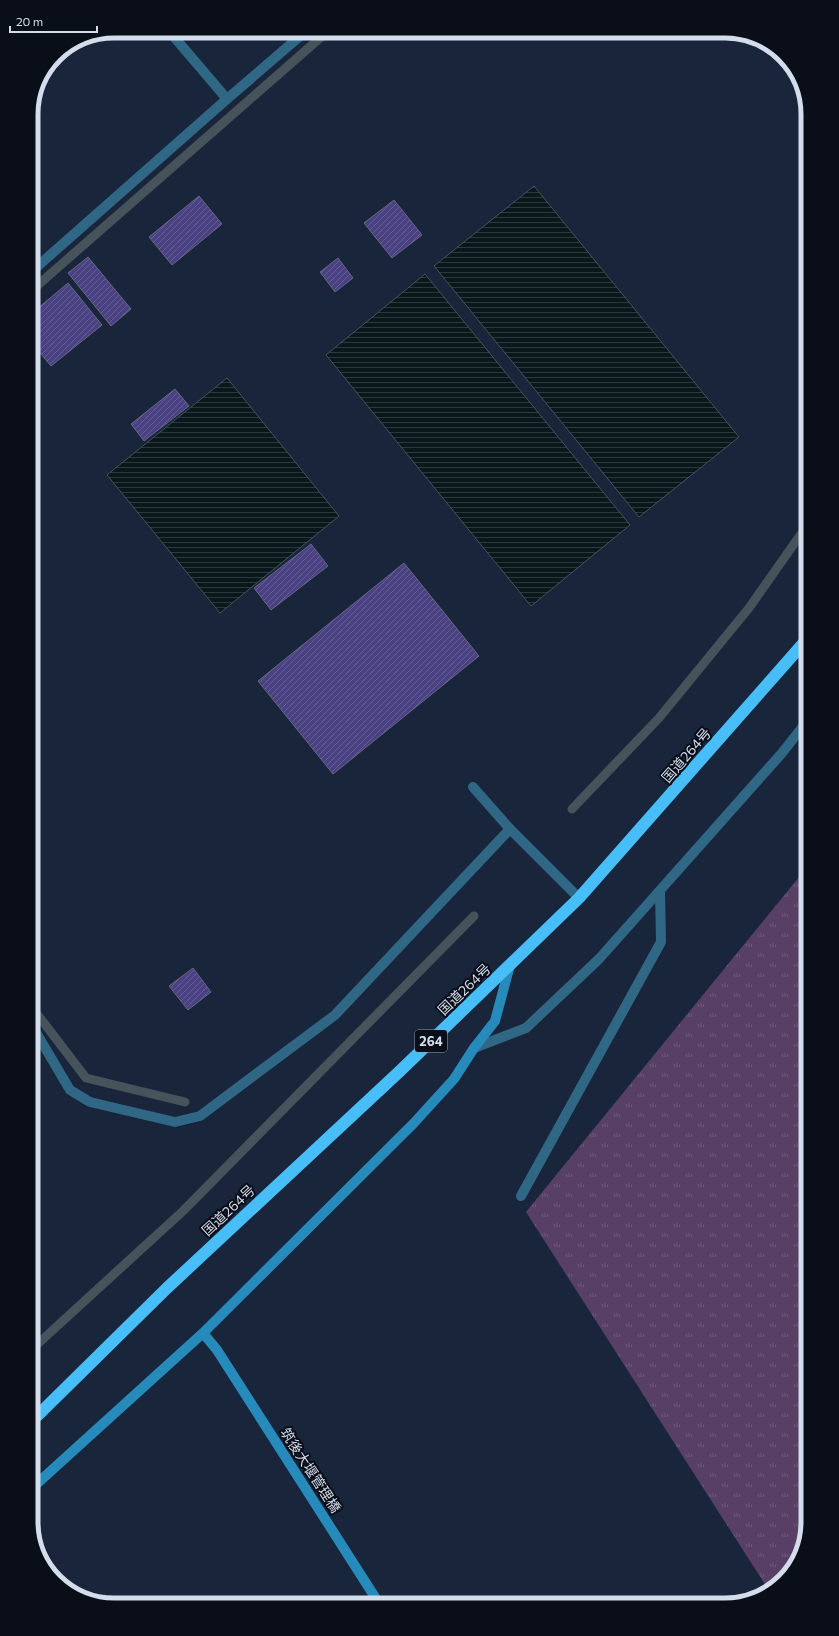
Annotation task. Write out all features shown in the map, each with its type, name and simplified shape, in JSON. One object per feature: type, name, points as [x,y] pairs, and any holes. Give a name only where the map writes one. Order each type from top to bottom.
[{"type":"highway","name":"国道264号","points":[[38,1415],[167,1288],[394,1077],[579,898],[801,646]]},
{"type":"street","points":[[175,38],[227,99]]},
{"type":"street","points":[[38,266],[298,38]]},
{"type":"street","points":[[474,1048],[526,1028],[599,959],[660,892],[782,753],[801,729]]},
{"type":"street","points":[[473,787],[510,829],[579,898]]},
{"type":"street","points":[[38,1036],[70,1090],[90,1102],[175,1122],[200,1116],[335,1015],[510,829]]},
{"type":"street","points":[[521,1196],[661,942],[660,892]]},
{"type":"street","points":[[38,1483],[203,1333],[413,1124],[454,1079],[474,1048],[495,1021],[510,965]]},
{"type":"street","name":"筑後大堰管理橋","points":[[203,1333],[217,1350],[376,1598]]},
{"type":"green space","points":[[801,875],[801,1522],[800,1537],[793,1555],[779,1576],[766,1586],[526,1212]]},
{"type":"shaded area","points":[[534,186],[739,437],[639,517],[434,266]]},
{"type":"shaded area","points":[[425,274],[630,525],[531,606],[326,355]]},
{"type":"shaded area","points":[[227,378],[339,516],[220,613],[107,475]]},
{"type":"building","points":[[199,196],[222,224],[172,265],[149,237]]},
{"type":"building","points":[[394,200],[422,235],[392,258],[364,223]]},
{"type":"building","points":[[88,257],[131,309],[111,326],[68,273]]},
{"type":"building","points":[[338,258],[353,278],[335,292],[320,272]]},
{"type":"building","points":[[68,283],[102,325],[51,366],[38,350],[38,308]]},
{"type":"building","points":[[175,389],[189,406],[144,441],[131,424]]},
{"type":"building","points":[[311,544],[328,566],[271,610],[254,588]]},
{"type":"building","points":[[404,563],[479,656],[333,774],[258,681]]},
{"type":"building","points":[[193,968],[211,992],[188,1010],[169,986]]},
{"type":"waterway","points":[[38,285],[320,38]]},
{"type":"waterway","points":[[572,809],[659,718],[749,608],[801,534]]},
{"type":"waterway","points":[[38,1344],[183,1211],[474,916]]},
{"type":"waterway","points":[[38,1015],[86,1078],[185,1102]]}]
